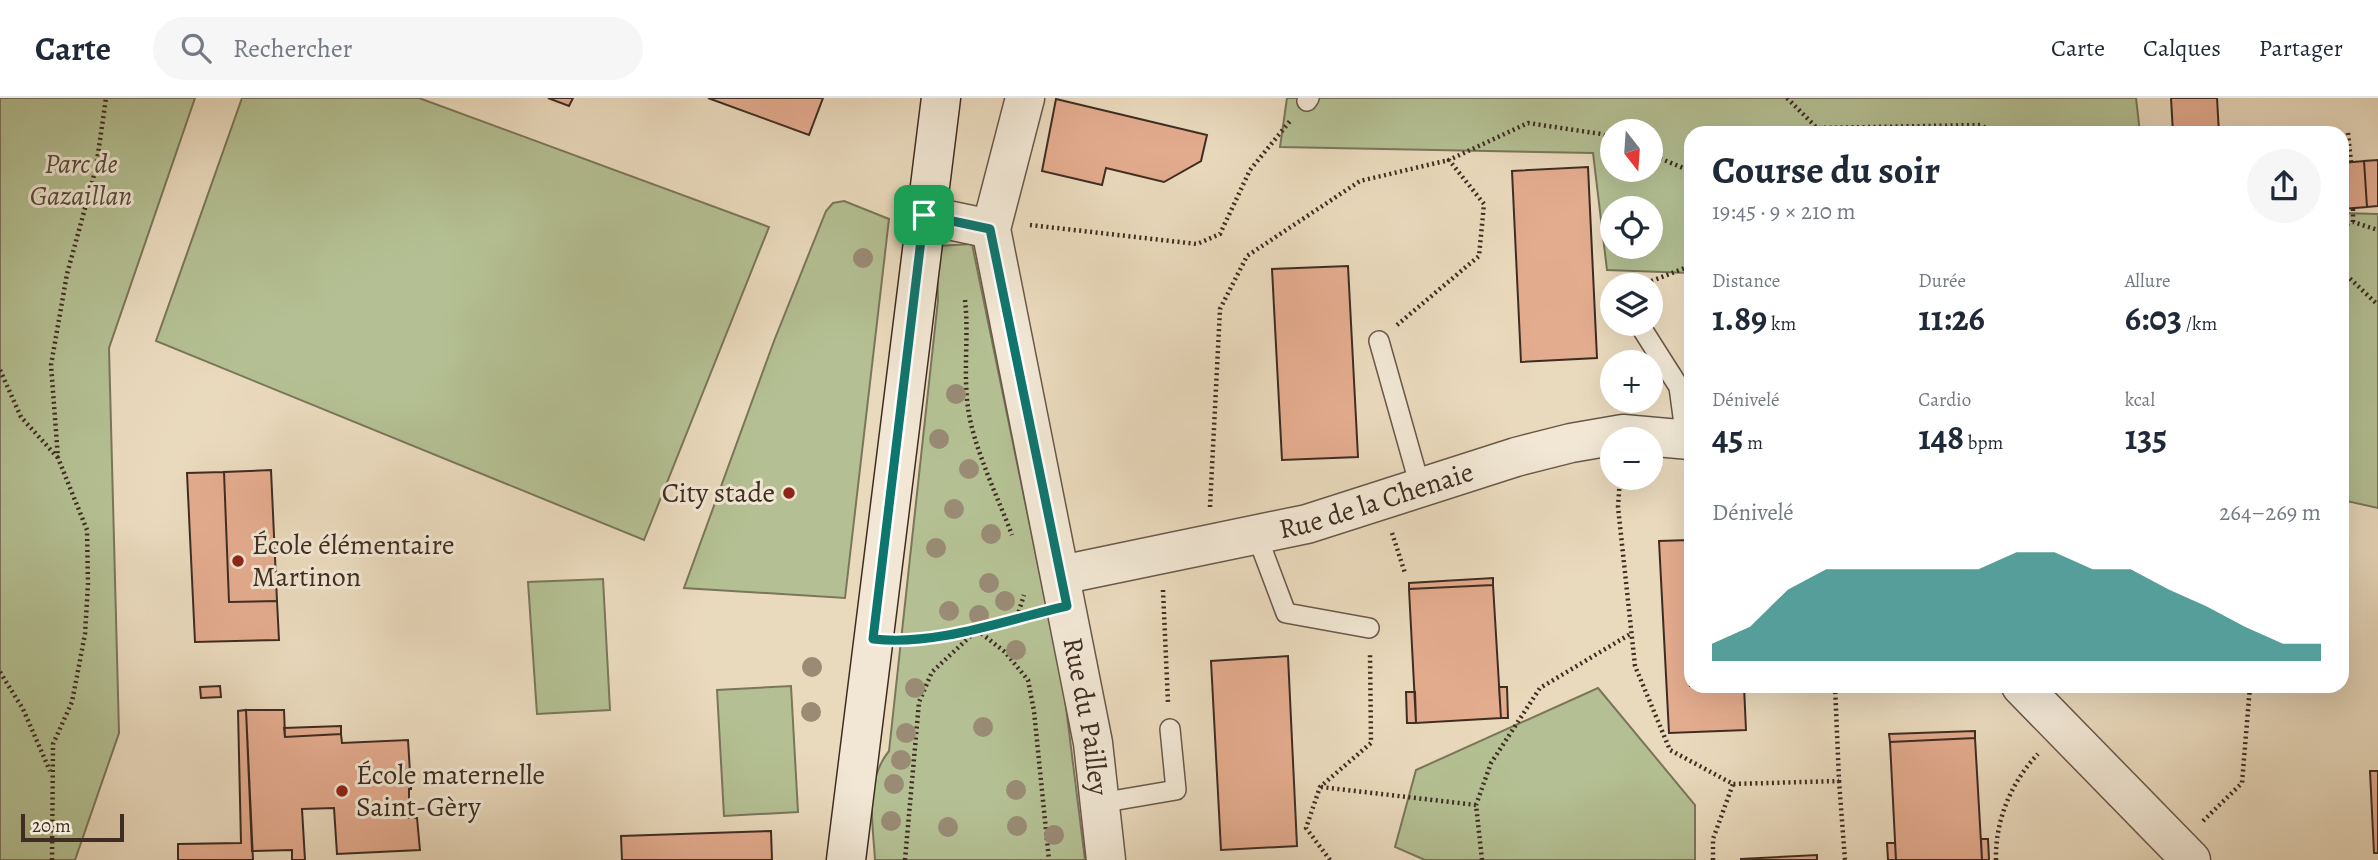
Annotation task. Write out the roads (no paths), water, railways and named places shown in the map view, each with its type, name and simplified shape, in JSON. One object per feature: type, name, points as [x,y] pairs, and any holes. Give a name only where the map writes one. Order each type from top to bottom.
[{"type":"street","points":[[846,860],[924,215],[941,98]]},
{"type":"street","points":[[924,215],[990,229],[1025,98]]},
{"type":"street","name":"Rue du Pailley","points":[[990,229],[1093,743],[1106,860]]},
{"type":"street","name":"Rue de la Chenaie","points":[[1064,591],[1162,554],[1257,536],[1421,490],[1516,457],[1571,443],[1623,434],[1684,439]]},
{"type":"street","points":[[2028,693],[2184,853]]},
{"type":"street","points":[[863,714],[864,860]]},
{"type":"lane","points":[[1647,336],[1679,387],[1684,416]]},
{"type":"lane","points":[[1379,341],[1421,490]]},
{"type":"lane","points":[[1257,536],[1286,613],[1369,628]]},
{"type":"lane","points":[[1100,803],[1176,790],[1170,729]]},
{"type":"place","name":"City stade","points":[[789,493]]},
{"type":"place","name":"École élémentaire Martinon","points":[[238,561]]},
{"type":"place","name":"École maternelle Saint-Gèry","points":[[342,791]]},
{"type":"park label","name":"Parc de Gazaillan","points":[[81,180]]}]
